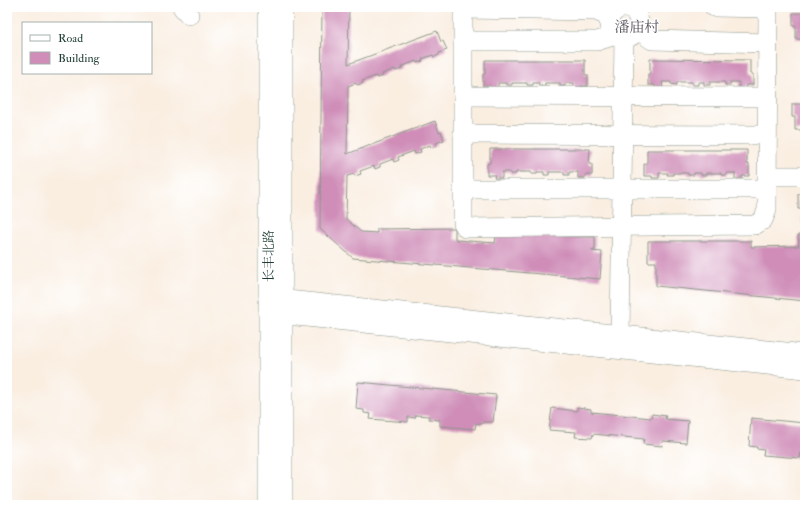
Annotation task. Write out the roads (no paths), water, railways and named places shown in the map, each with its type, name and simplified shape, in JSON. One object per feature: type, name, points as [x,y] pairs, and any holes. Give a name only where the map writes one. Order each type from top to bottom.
[{"type":"street","name":"长丰北路","points":[[268,7],[283,505]]},
{"type":"street","name":"长丰北路","points":[[268,505],[276,306],[283,7]]},
{"type":"street","points":[[714,7],[768,8],[768,42],[767,96],[767,210],[763,220],[755,225],[466,228],[463,223],[463,8],[596,11],[627,19],[652,40],[768,42]]},
{"type":"street","points":[[620,335],[622,134],[627,19]]},
{"type":"street","points":[[463,41],[597,41],[627,19]]},
{"type":"street","points":[[463,96],[767,96]]},
{"type":"street","points":[[463,134],[767,134]]},
{"type":"street","points":[[463,189],[622,189],[767,182],[805,176]]},
{"type":"street","points":[[276,306],[620,335],[805,354]]},
{"type":"street","points":[[276,306],[805,369]]},
{"type":"district","name":"潘庙村","points":[[637,27]]}]
